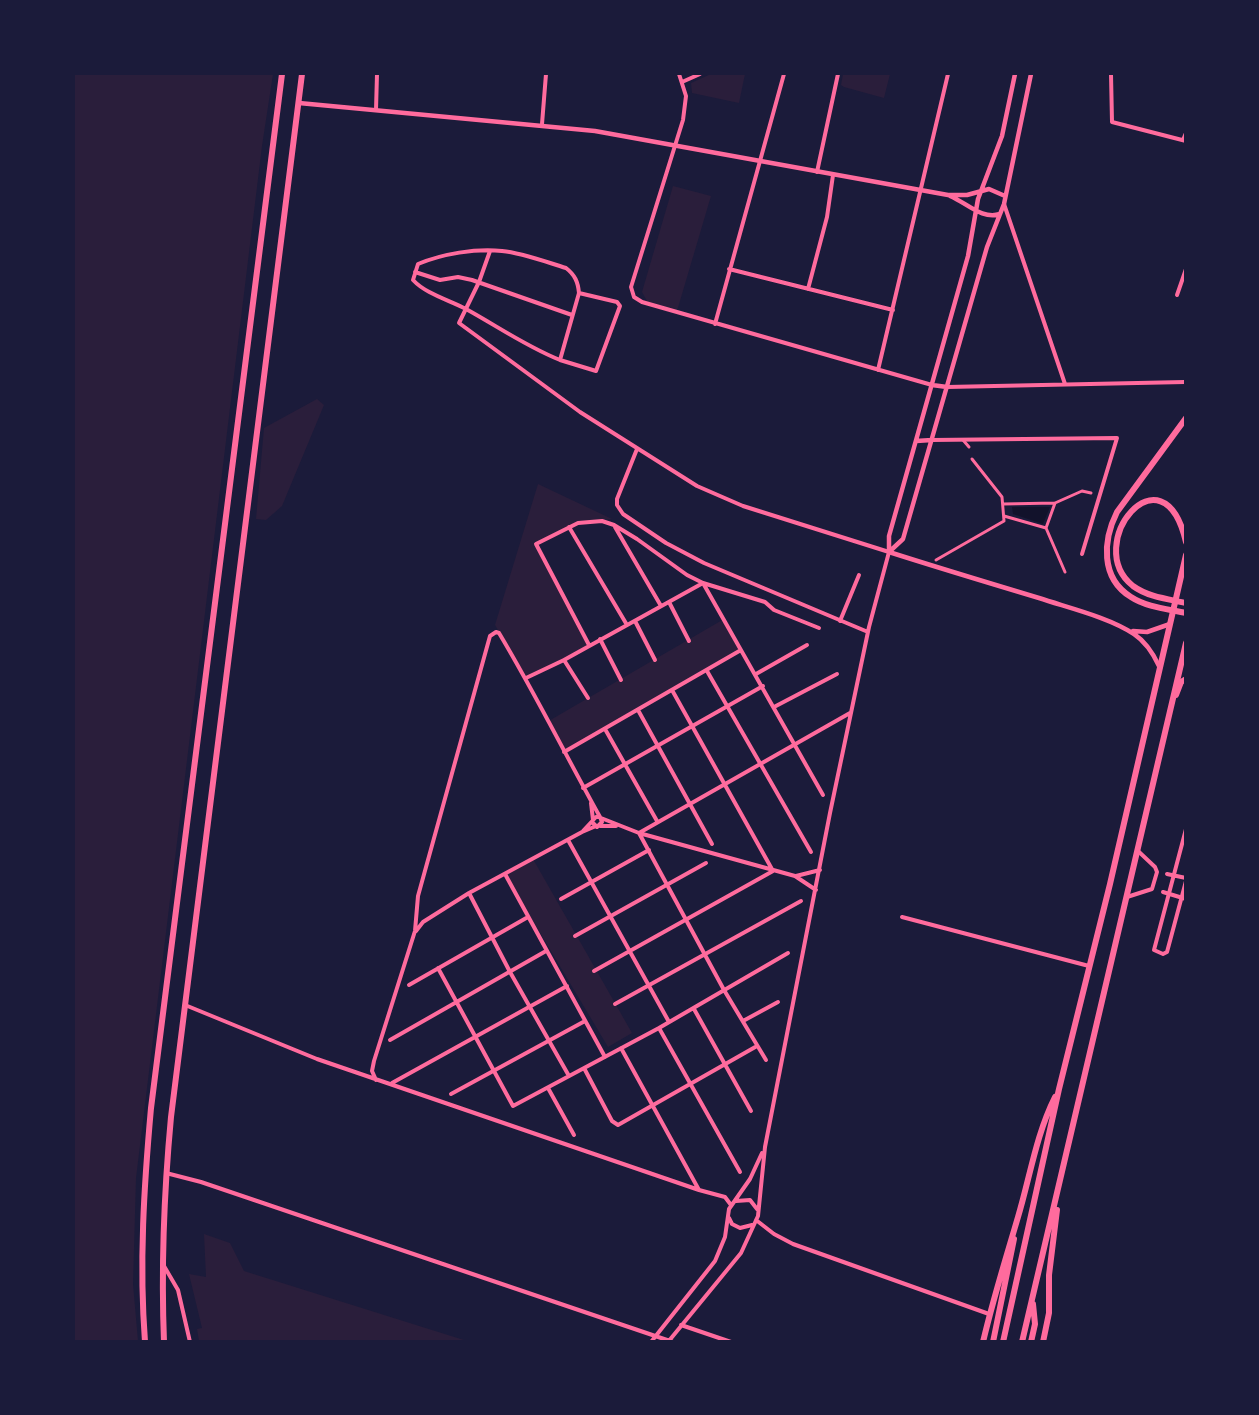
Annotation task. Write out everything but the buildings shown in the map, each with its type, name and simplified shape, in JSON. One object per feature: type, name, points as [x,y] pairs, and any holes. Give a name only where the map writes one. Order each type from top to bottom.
[{"type":"main road","points":[[145,1341],[141,1262],[144,1184],[151,1108],[282,74]]},
{"type":"main road","points":[[164,1341],[162,1262],[166,1173],[302,74]]},
{"type":"main road","points":[[1185,418],[1117,512],[1110,526],[1105,549],[1110,573],[1119,587],[1131,597],[1148,604],[1185,613]]},
{"type":"main road","points":[[1185,542],[1175,513],[1162,502],[1150,500],[1139,504],[1123,522],[1118,534],[1116,551],[1121,571],[1131,584],[1142,592],[1185,603]]},
{"type":"main road","points":[[1003,1341],[1059,1089],[1090,966],[1185,555]]},
{"type":"main road","points":[[1022,1341],[1185,648]]},
{"type":"main road","points":[[1169,712],[1181,682],[1185,679]]},
{"type":"main road","points":[[993,1341],[1036,1145],[1059,1089]]},
{"type":"main road","points":[[1043,1341],[1049,1313],[1049,1275],[1059,1189]]},
{"type":"main road","points":[[983,1341],[1004,1258],[1019,1216]]},
{"type":"main road","points":[[1031,1341],[1035,1324],[1032,1299]]},
{"type":"street","points":[[376,110],[377,74]]},
{"type":"street","points":[[542,124],[546,74]]},
{"type":"street","points":[[679,74],[686,96],[683,120],[631,287],[633,295],[642,302],[932,385],[947,387],[1185,382]]},
{"type":"street","points":[[682,82],[700,74]]},
{"type":"street","points":[[715,324],[784,74]]},
{"type":"street","points":[[816,172],[838,74]]},
{"type":"street","points":[[878,370],[948,74]]},
{"type":"street","points":[[166,1173],[212,1186],[670,1341],[741,1253],[758,1211],[765,1147],[851,713],[868,632],[889,552],[889,536],[968,256],[981,190],[1002,136],[1015,74]]},
{"type":"street","points":[[889,552],[903,539],[987,247],[1004,204],[1031,74]]},
{"type":"street","points":[[1111,74],[1112,122],[1184,141],[1185,133]]},
{"type":"street","points":[[299,103],[542,124],[615,134],[921,191],[967,195],[981,190],[993,190],[1005,196]]},
{"type":"street","points":[[808,289],[827,217],[833,175]]},
{"type":"street","points":[[948,195],[990,216],[1000,214]]},
{"type":"street","points":[[1004,204],[1065,384]]},
{"type":"street","points":[[490,250],[479,282],[459,323],[580,412],[697,486],[728,501],[1065,607],[1127,630],[1147,632],[1170,624]]},
{"type":"street","points":[[560,360],[579,293],[579,286],[573,274],[566,268],[505,251],[490,250],[431,260],[418,264],[415,272],[413,280],[415,283],[545,354],[560,360],[593,371],[597,370],[620,306],[617,302],[579,293]]},
{"type":"street","points":[[729,269],[892,310]]},
{"type":"street","points":[[1177,295],[1185,269]]},
{"type":"street","points":[[415,272],[440,280],[458,277],[479,282],[572,315]]},
{"type":"street","points":[[916,441],[1117,438],[1082,554]]},
{"type":"street","points":[[963,440],[969,447]]},
{"type":"street","points":[[637,449],[617,499],[618,507],[623,514],[666,543],[704,563],[868,632]]},
{"type":"street","points":[[936,560],[1004,521],[1002,497],[972,459]]},
{"type":"street","points":[[1003,504],[1055,502],[1082,491],[1091,493]]},
{"type":"street","points":[[1055,502],[1046,528],[1065,572]]},
{"type":"street","points":[[1004,516],[1046,528]]},
{"type":"street","points":[[589,645],[536,544],[578,523],[595,520],[614,525],[687,575],[703,583],[765,602],[774,610],[819,628]]},
{"type":"street","points":[[614,525],[661,606]]},
{"type":"street","points":[[569,527],[627,625]]},
{"type":"street","points":[[840,621],[859,575]]},
{"type":"street","points":[[526,678],[564,660],[703,583]]},
{"type":"street","points":[[703,583],[823,795]]},
{"type":"street","points":[[669,602],[689,641]]},
{"type":"street","points":[[635,621],[655,660]]},
{"type":"street","points":[[1127,630],[1150,648],[1159,666]]},
{"type":"street","points":[[376,1080],[372,1071],[374,1061],[416,931],[418,896],[490,636],[496,632],[499,633],[526,678],[601,818],[602,822],[598,826]]},
{"type":"street","points":[[600,639],[621,680]]},
{"type":"street","points":[[756,674],[807,645]]},
{"type":"street","points":[[564,752],[741,650]]},
{"type":"street","points":[[564,660],[588,698]]},
{"type":"street","points":[[707,671],[811,852]]},
{"type":"street","points":[[774,707],[837,674]]},
{"type":"street","points":[[583,788],[763,686]]},
{"type":"street","points":[[672,690],[772,871]]},
{"type":"street","points":[[638,710],[712,844]]},
{"type":"street","points":[[639,833],[851,713]]},
{"type":"street","points":[[605,729],[657,821]]},
{"type":"street","points":[[590,800],[592,821],[598,826]]},
{"type":"street","points":[[416,931],[423,922],[470,893],[568,840],[582,831],[596,817],[639,833],[795,876],[816,890]]},
{"type":"street","points":[[582,831],[598,826],[617,825]]},
{"type":"street","points":[[1167,874],[1173,875],[1185,880],[1183,898],[1167,952],[1163,954],[1154,950],[1169,894],[1173,875],[1185,829]]},
{"type":"street","points":[[639,833],[724,990],[766,1060]]},
{"type":"street","points":[[568,840],[669,1022]]},
{"type":"street","points":[[561,899],[650,850]]},
{"type":"street","points":[[1126,898],[1153,889],[1157,872],[1155,867],[1138,851]]},
{"type":"street","points":[[575,936],[706,863]]},
{"type":"street","points":[[795,876],[820,870]]},
{"type":"street","points":[[594,970],[772,871]]},
{"type":"street","points":[[505,874],[605,1057]]},
{"type":"street","points":[[1163,892],[1183,898]]},
{"type":"street","points":[[470,893],[491,937],[569,1077]]},
{"type":"street","points":[[615,1004],[650,987],[801,902]]},
{"type":"street","points":[[409,985],[528,917]]},
{"type":"street","points":[[902,917],[1090,966]]},
{"type":"street","points":[[390,1040],[546,951]]},
{"type":"street","points":[[438,968],[513,1106],[694,1009],[788,953]]},
{"type":"street","points":[[391,1083],[567,986]]},
{"type":"street","points":[[743,1021],[778,1002]]},
{"type":"street","points":[[185,1005],[317,1059],[376,1080],[391,1083],[728,1198],[731,1205]]},
{"type":"street","points":[[694,1009],[752,1112]]},
{"type":"street","points":[[451,1094],[585,1021]]},
{"type":"street","points":[[659,1028],[740,1172]]},
{"type":"street","points":[[584,1068],[613,1124],[619,1124],[757,1046]]},
{"type":"street","points":[[621,1048],[699,1190]]},
{"type":"street","points":[[548,1088],[574,1135]]},
{"type":"street","points":[[651,1341],[715,1261],[725,1237],[731,1205],[750,1179],[765,1147]]},
{"type":"street","points":[[731,1205],[735,1201],[745,1199],[754,1203],[758,1211]]},
{"type":"street","points":[[729,1214],[736,1226],[745,1228],[755,1222]]},
{"type":"street","points":[[755,1222],[793,1244],[989,1314]]},
{"type":"street","points":[[162,1262],[178,1290],[190,1341]]},
{"type":"street","points":[[681,1325],[731,1341]]},
{"type":"shaded area","points":[[74,74],[273,74],[262,146],[136,1178],[133,1284],[138,1341],[74,1341]]},
{"type":"shaded area","points":[[711,74],[745,74],[739,103],[692,93],[691,83]]},
{"type":"shaded area","points":[[843,74],[890,74],[884,98],[844,87],[841,85]]},
{"type":"shaded area","points":[[673,186],[711,196],[677,311],[648,303],[642,292]]},
{"type":"shaded area","points":[[317,399],[324,405],[282,506],[266,520],[256,519],[264,428]]},
{"type":"shaded area","points":[[538,484],[612,519],[578,523],[536,544],[589,645],[526,678],[495,625]]},
{"type":"shaded area","points":[[1012,507],[1050,507],[1043,524],[1013,514]]},
{"type":"shaded area","points":[[724,619],[741,650],[564,752],[547,722]]},
{"type":"shaded area","points":[[533,859],[632,1033],[608,1047],[505,874]]},
{"type":"shaded area","points":[[204,1234],[230,1243],[244,1271],[467,1341],[199,1341],[197,1329],[202,1328],[189,1274],[206,1277]]}]
